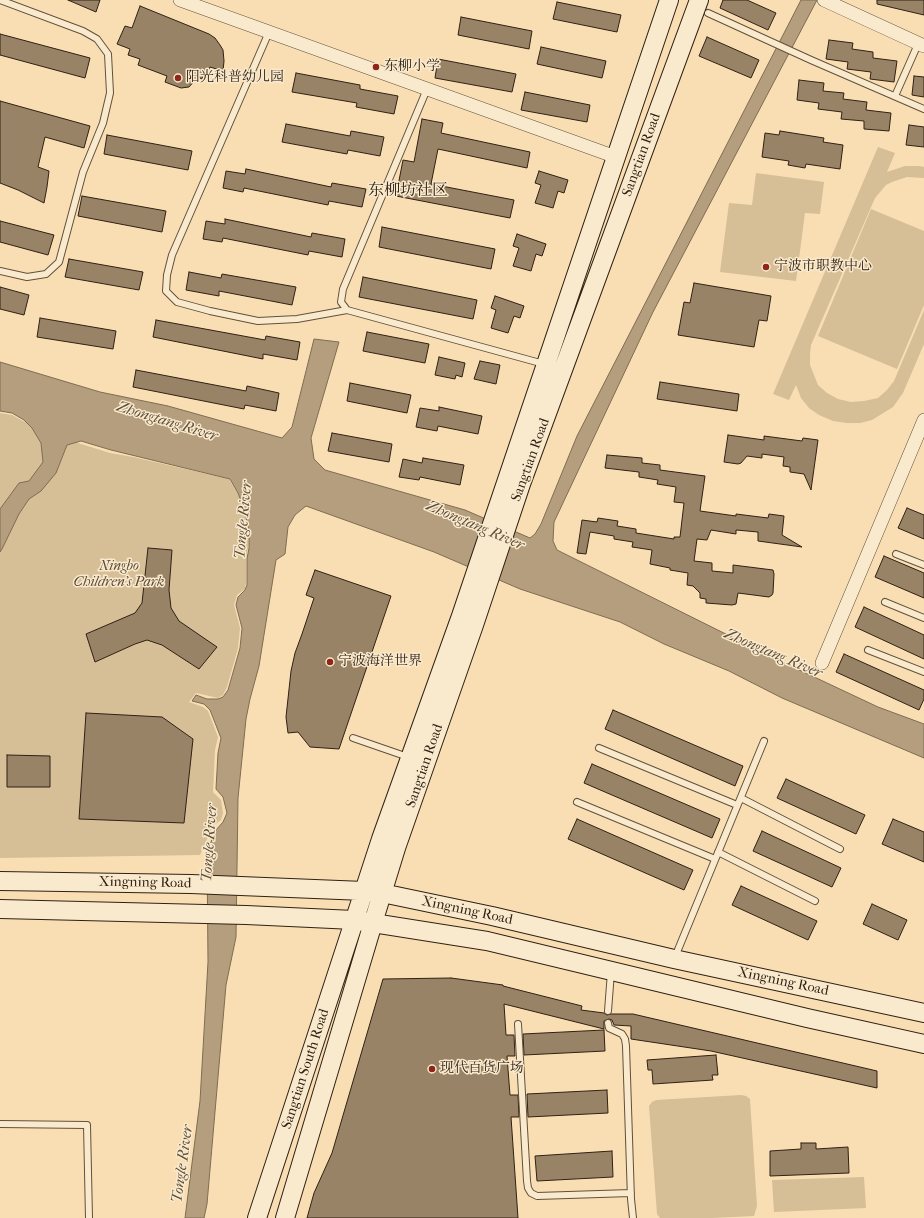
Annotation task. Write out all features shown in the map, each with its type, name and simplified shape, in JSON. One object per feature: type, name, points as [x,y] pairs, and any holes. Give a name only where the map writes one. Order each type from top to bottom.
[{"type":"main road","name":"Sangtian Road","points":[[373,923],[468,620],[514,481],[546,364],[669,0]]},
{"type":"main road","name":"Sangtian Road","points":[[514,481],[704,6]]},
{"type":"main road","name":"Sangtian Road","points":[[354,920],[410,758],[468,620]]},
{"type":"main road","name":"Xingning Road","points":[[0,881],[191,884],[382,893],[492,916],[924,1014]]},
{"type":"main road","name":"Xingning Road","points":[[0,909],[246,914],[354,920],[487,941],[924,1044]]},
{"type":"main road","name":"Sangtian South Road","points":[[257,1218],[354,920]]},
{"type":"main road","name":"Sangtian South Road","points":[[285,1218],[373,923]]},
{"type":"street","points":[[180,0],[616,157]]},
{"type":"street","points":[[824,0],[921,45]]},
{"type":"street","points":[[822,663],[920,438],[924,420]]},
{"type":"lane","points":[[0,0],[83,31],[97,39],[108,54],[110,93],[103,123],[83,172],[59,262],[46,274],[27,277],[0,272]]},
{"type":"lane","points":[[704,6],[795,53],[924,109]]},
{"type":"lane","points":[[269,32],[172,255],[167,275],[166,291],[177,302],[210,311],[258,321],[297,320],[347,310],[546,364]]},
{"type":"lane","points":[[894,96],[921,45]]},
{"type":"lane","points":[[347,310],[340,302],[343,289],[427,89]]},
{"type":"lane","points":[[896,554],[924,565]]},
{"type":"lane","points":[[885,602],[924,618]]},
{"type":"lane","points":[[868,650],[924,672]]},
{"type":"lane","points":[[353,738],[410,758]]},
{"type":"lane","points":[[674,958],[764,741]]},
{"type":"lane","points":[[599,748],[737,805]]},
{"type":"lane","points":[[741,798],[840,849]]},
{"type":"lane","points":[[577,802],[715,859]]},
{"type":"lane","points":[[718,852],[815,901]]},
{"type":"lane","points":[[608,1011],[611,971]]},
{"type":"lane","points":[[608,1023],[609,1028],[622,1034],[625,1039],[626,1046],[633,1218]]},
{"type":"lane","points":[[518,1024],[527,1181],[528,1188],[532,1194],[537,1196],[631,1193]]},
{"type":"lane","points":[[0,1124],[87,1125],[89,1218]]},
{"type":"green space","points":[[878,147],[895,153],[887,172],[905,166],[919,166],[924,167],[924,178],[907,177],[892,182],[886,185],[875,198],[811,345],[810,365],[818,385],[827,393],[838,399],[851,402],[864,401],[878,398],[894,381],[924,310],[924,344],[903,393],[893,407],[872,420],[860,423],[847,423],[833,421],[819,415],[809,408],[801,398],[796,385],[789,400],[773,394]]},
{"type":"green space","points":[[756,173],[824,182],[820,214],[805,213],[796,281],[720,272],[729,203],[752,205]]},
{"type":"green space","points":[[871,209],[924,231],[924,305],[897,369],[818,336]]},
{"type":"green space","name":"Ningbo Children's Park","points":[[0,413],[12,415],[23,421],[81,444],[110,453],[229,479],[238,494],[245,513],[248,531],[248,548],[245,589],[237,595],[234,605],[240,628],[238,648],[227,687],[223,695],[218,698],[196,693],[189,702],[203,707],[208,711],[218,737],[215,750],[213,792],[221,800],[223,813],[221,820],[213,826],[200,855],[0,858]]},
{"type":"green space","points":[[741,1095],[750,1099],[757,1206],[754,1216],[660,1218],[657,1214],[649,1106],[656,1100]]},
{"type":"green space","points":[[864,1177],[866,1208],[774,1212],[772,1180]]},
{"type":"water","name":"Zhongtang River","points":[[801,0],[817,0],[653,312],[554,522],[553,541],[557,550],[776,659],[878,707],[924,724],[924,758],[782,698],[729,671],[664,644],[620,622],[520,589],[434,552],[306,506],[295,515],[288,527],[285,554],[276,560],[259,666],[246,719],[238,798],[236,937],[226,985],[207,1204],[204,1218],[185,1218],[200,1101],[208,962],[207,851],[216,830],[223,822],[227,813],[223,797],[216,789],[218,753],[221,738],[210,710],[204,704],[192,701],[196,695],[207,699],[218,699],[223,697],[228,690],[240,648],[242,628],[236,605],[238,597],[245,590],[247,585],[249,531],[245,512],[238,493],[230,479],[111,450],[81,441],[67,445],[56,473],[41,491],[29,499],[19,514],[0,552],[0,509],[19,483],[29,481],[43,462],[41,443],[32,428],[24,420],[12,413],[0,411],[0,362],[100,392],[168,406],[282,438],[292,427],[314,339],[339,342],[311,438],[314,459],[325,470],[465,510],[530,538],[535,534],[541,524],[577,436]]},
{"type":"building","points":[[68,0],[100,0],[96,12]]},
{"type":"building","points":[[723,0],[747,0],[776,13],[768,30],[720,8]]},
{"type":"building","points":[[877,0],[924,0],[924,15],[877,4]]},
{"type":"building","points":[[557,2],[621,15],[617,32],[553,19]]},
{"type":"building","points":[[140,6],[209,34],[215,38],[223,50],[223,71],[210,67],[208,72],[205,70],[202,79],[198,77],[189,87],[181,88],[165,82],[167,76],[138,65],[140,59],[128,55],[130,49],[117,44],[125,26],[132,28]]},
{"type":"building","points":[[461,17],[532,31],[529,49],[458,35]]},
{"type":"building","points":[[0,34],[90,58],[85,78],[0,55]]},
{"type":"building","points":[[707,37],[759,60],[751,78],[699,56]]},
{"type":"building","points":[[829,40],[853,43],[852,49],[873,52],[873,58],[897,61],[894,82],[870,79],[871,72],[847,69],[848,62],[826,59]]},
{"type":"building","points":[[541,47],[606,61],[602,78],[537,64]]},
{"type":"building","points":[[438,59],[516,74],[512,92],[435,78]]},
{"type":"building","points":[[296,73],[360,85],[360,89],[398,96],[394,114],[356,107],[357,103],[292,92]]},
{"type":"building","points":[[914,76],[924,77],[924,97],[912,95]]},
{"type":"building","points":[[799,80],[824,83],[823,91],[844,93],[843,99],[867,102],[866,110],[891,113],[889,131],[864,129],[864,121],[841,119],[842,112],[818,109],[819,103],[797,100]]},
{"type":"building","points":[[525,92],[590,105],[587,122],[521,110]]},
{"type":"building","points":[[0,101],[90,126],[84,148],[45,137],[38,167],[49,171],[44,203],[0,183]]},
{"type":"building","points":[[422,119],[443,123],[441,133],[530,152],[527,168],[438,149],[431,184],[514,200],[510,218],[396,196],[403,160],[414,162]]},
{"type":"building","points":[[286,124],[350,136],[351,131],[384,137],[380,156],[348,150],[347,154],[282,142]]},
{"type":"building","points":[[909,125],[924,127],[924,147],[906,145]]},
{"type":"building","points":[[780,131],[824,138],[823,142],[843,145],[840,169],[806,164],[805,168],[788,165],[789,161],[762,157],[765,133],[779,135]]},
{"type":"building","points":[[107,135],[192,151],[188,170],[104,154]]},
{"type":"building","points":[[246,169],[331,187],[332,183],[366,189],[362,207],[329,201],[328,205],[244,188],[243,192],[223,188],[226,171],[245,174]]},
{"type":"building","points":[[539,171],[568,180],[564,193],[558,191],[553,208],[535,203],[541,185],[535,183]]},
{"type":"building","points":[[82,196],[166,211],[162,232],[78,216]]},
{"type":"building","points":[[225,219],[311,237],[312,233],[345,239],[342,257],[309,251],[308,255],[223,238],[222,242],[203,239],[206,221],[225,224]]},
{"type":"building","points":[[0,221],[54,235],[48,255],[0,242]]},
{"type":"building","points":[[382,227],[495,249],[491,269],[379,247]]},
{"type":"building","points":[[517,234],[546,244],[542,256],[536,254],[531,271],[513,266],[519,248],[513,246]]},
{"type":"building","points":[[69,259],[143,272],[139,290],[65,277]]},
{"type":"building","points":[[189,272],[221,278],[222,274],[296,287],[292,305],[219,291],[219,296],[186,290]]},
{"type":"building","points":[[363,277],[477,300],[473,319],[359,297]]},
{"type":"building","points":[[694,283],[771,296],[767,321],[759,320],[754,347],[678,335],[684,302],[690,303]]},
{"type":"building","points":[[0,287],[29,295],[24,315],[0,309]]},
{"type":"building","points":[[495,296],[524,306],[520,318],[514,316],[508,333],[491,328],[496,310],[491,308]]},
{"type":"building","points":[[40,318],[116,331],[113,349],[37,337]]},
{"type":"building","points":[[156,320],[265,340],[266,336],[300,342],[297,360],[263,354],[263,359],[153,337]]},
{"type":"building","points":[[367,332],[429,344],[425,363],[363,351]]},
{"type":"building","points":[[439,357],[465,363],[462,377],[456,375],[455,379],[435,375]]},
{"type":"building","points":[[480,361],[500,365],[496,384],[474,379]]},
{"type":"building","points":[[136,370],[246,391],[247,386],[279,393],[276,411],[245,405],[244,409],[133,387]]},
{"type":"building","points":[[660,382],[739,394],[737,411],[657,399]]},
{"type":"building","points":[[350,383],[411,395],[407,413],[347,401]]},
{"type":"building","points":[[439,407],[482,416],[478,434],[438,426],[437,431],[416,427],[420,408],[439,411]]},
{"type":"building","points":[[332,433],[392,444],[389,462],[328,451]]},
{"type":"building","points":[[728,435],[764,440],[764,436],[802,441],[803,438],[818,440],[811,490],[804,474],[790,472],[790,467],[783,466],[784,457],[762,454],[762,458],[747,456],[741,463],[738,464],[724,462]]},
{"type":"building","points":[[607,455],[642,458],[642,463],[660,465],[660,470],[705,476],[700,511],[736,516],[736,514],[768,518],[769,514],[784,516],[782,535],[802,547],[758,541],[758,532],[736,530],[736,534],[711,530],[707,540],[697,539],[694,561],[712,563],[712,571],[733,573],[733,565],[773,570],[772,595],[769,597],[738,593],[736,604],[706,603],[706,599],[700,598],[700,593],[693,586],[687,585],[688,573],[670,570],[670,568],[650,564],[652,550],[632,547],[633,542],[614,539],[614,536],[590,532],[586,554],[577,553],[582,520],[597,522],[598,518],[618,521],[617,526],[636,529],[636,533],[674,539],[674,537],[680,537],[684,503],[674,502],[676,487],[657,484],[658,480],[639,477],[639,472],[605,468]]},
{"type":"building","points":[[423,458],[464,465],[460,485],[420,477],[419,480],[399,477],[403,459],[422,463]]},
{"type":"building","points":[[907,508],[924,515],[924,539],[898,528]]},
{"type":"building","points":[[148,548],[172,550],[169,590],[171,608],[179,621],[217,647],[199,669],[162,645],[147,640],[95,662],[86,634],[135,613],[142,603]]},
{"type":"building","points":[[884,556],[924,573],[924,598],[875,577]]},
{"type":"building","name":"宁波海洋世界","points":[[315,570],[391,596],[339,749],[310,747],[298,732],[288,733],[286,717],[291,671],[295,653],[314,598],[306,595]]},
{"type":"building","points":[[864,607],[924,635],[924,659],[855,627]]},
{"type":"building","points":[[844,654],[924,690],[924,699],[919,710],[836,672]]},
{"type":"building","points":[[613,710],[743,766],[735,786],[605,729]]},
{"type":"building","points":[[86,713],[162,717],[193,739],[184,823],[79,819]]},
{"type":"building","points":[[7,755],[50,756],[50,787],[7,787]]},
{"type":"building","points":[[592,764],[720,819],[712,838],[584,783]]},
{"type":"building","points":[[786,779],[865,815],[856,834],[777,798]]},
{"type":"building","points":[[577,819],[693,870],[684,890],[568,839]]},
{"type":"building","points":[[893,819],[924,832],[924,862],[882,844]]},
{"type":"building","points":[[762,831],[841,868],[832,887],[753,851]]},
{"type":"building","points":[[741,886],[817,921],[808,940],[732,905]]},
{"type":"building","points":[[872,904],[907,920],[898,940],[863,924]]},
{"type":"building","name":"现代百货广场","points":[[451,978],[503,985],[582,1006],[581,1010],[604,1013],[607,1015],[633,1014],[877,1071],[877,1088],[711,1051],[631,1039],[631,1026],[614,1025],[612,1020],[609,1019],[604,1021],[604,1029],[504,1004],[506,1035],[514,1035],[515,1056],[507,1056],[510,1095],[518,1095],[519,1117],[511,1117],[518,1218],[307,1218],[314,1193],[332,1153],[383,979]]},
{"type":"building","points":[[604,1030],[605,1051],[524,1055],[523,1034]]},
{"type":"building","points":[[716,1055],[718,1075],[712,1075],[713,1080],[653,1084],[652,1070],[648,1070],[647,1060]]},
{"type":"building","points":[[607,1090],[608,1113],[528,1117],[527,1094]]},
{"type":"building","points":[[801,1143],[816,1143],[816,1149],[848,1147],[849,1173],[770,1176],[770,1151],[801,1149]]},
{"type":"building","points":[[612,1151],[613,1177],[537,1181],[535,1156]]},
{"type":"place","name":"东柳小学","points":[[376,67]]},
{"type":"place","name":"阳光科普幼儿园","points":[[178,78]]},
{"type":"place","name":"宁波市职教中心","points":[[766,267]]},
{"type":"place","name":"宁波海洋世界","points":[[330,662]]},
{"type":"place","name":"现代百货广场","points":[[432,1069]]},
{"type":"district","name":"东柳坊社区","points":[[408,191]]},
{"type":"water label","name":"Tongle River","points":[[244,520]]},
{"type":"water label","name":"Tongle River","points":[[210,843]]},
{"type":"water label","name":"Tongle River","points":[[183,1164]]}]
